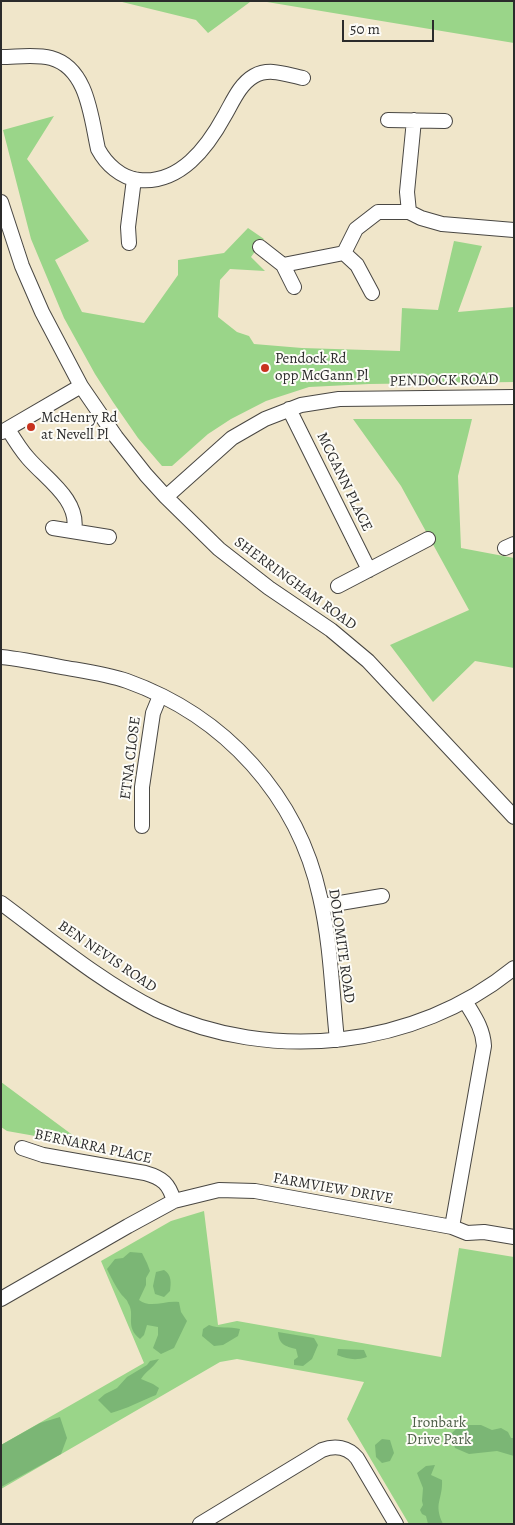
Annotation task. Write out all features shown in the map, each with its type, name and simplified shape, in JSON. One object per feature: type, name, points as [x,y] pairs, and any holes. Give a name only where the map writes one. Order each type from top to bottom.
[{"type":"street","points":[[1,57],[52,58],[68,67],[80,81],[83,88],[98,149],[102,156],[115,170],[134,179],[158,180],[166,178],[182,169],[218,129],[242,85],[255,75],[268,70],[303,78]]},
{"type":"street","points":[[388,120],[445,120]]},
{"type":"street","points":[[410,212],[407,192],[414,120]]},
{"type":"street","points":[[129,243],[128,227],[134,179]]},
{"type":"street","name":"SHERRINGHAM ROAD","points":[[2,207],[22,266],[42,312],[81,386],[116,437],[166,497],[219,549],[250,574],[331,630],[364,656],[514,817]]},
{"type":"street","points":[[344,252],[356,228],[378,212],[410,212],[421,218],[442,224],[514,230]]},
{"type":"street","points":[[260,247],[283,265],[294,287]]},
{"type":"street","points":[[283,265],[344,252]]},
{"type":"street","points":[[344,252],[357,265],[372,293]]},
{"type":"street","points":[[74,531],[74,516],[65,498],[5,431],[81,386]]},
{"type":"street","name":"PENDOCK ROAD","points":[[166,497],[232,438],[265,418],[289,409],[339,399],[514,397]]},
{"type":"street","name":"MCGANN PLACE","points":[[289,409],[368,570]]},
{"type":"street","points":[[53,528],[109,537]]},
{"type":"street","points":[[338,586],[428,539]]},
{"type":"street","name":"DOLOMITE ROAD","points":[[1,657],[110,676],[139,686],[189,711],[241,752],[269,784],[287,812],[311,864],[322,906],[337,1040]]},
{"type":"street","name":"ETNA CLOSE","points":[[142,826],[142,787],[153,713],[160,696]]},
{"type":"street","points":[[322,906],[382,896]]},
{"type":"street","name":"BEN NEVIS ROAD","points":[[1,903],[110,982],[144,1003],[175,1017],[215,1031],[256,1039],[301,1042],[337,1040],[365,1036],[397,1028],[465,1001],[514,968]]},
{"type":"street","points":[[452,1227],[484,1046],[478,1022],[465,1001]]},
{"type":"street","name":"BERNARRA PLACE","points":[[22,1148],[43,1155],[158,1177],[169,1187],[174,1201]]},
{"type":"street","name":"FARMVIEW DRIVE","points":[[1,1299],[174,1201],[219,1190],[246,1190],[452,1227],[467,1233],[484,1232],[514,1237]]},
{"type":"street","points":[[200,1524],[322,1450],[335,1447],[350,1451],[357,1458],[396,1524]]},
{"type":"green space","points":[[118,1],[256,1],[250,2],[208,33],[196,20]]},
{"type":"green space","points":[[261,1],[514,1],[514,43]]},
{"type":"green space","points":[[54,116],[27,159],[89,241],[55,260],[82,312],[144,323],[178,275],[178,260],[224,253],[248,228],[264,239],[251,257],[265,271],[230,269],[220,280],[218,317],[237,332],[249,336],[254,344],[302,348],[400,351],[402,308],[438,310],[454,241],[482,246],[458,312],[514,307],[514,382],[369,384],[309,387],[266,401],[231,419],[208,434],[172,466],[162,466],[138,438],[95,374],[64,318],[31,239],[3,130]]},
{"type":"green space","points":[[353,419],[472,419],[458,476],[461,548],[514,558],[514,668],[475,661],[433,702],[390,645],[469,610],[401,486]]},
{"type":"green space","points":[[1,1082],[86,1145],[7,1131],[1,1127]]},
{"type":"green space","name":"Ironbark Drive Park","points":[[204,1211],[218,1325],[237,1321],[441,1357],[459,1248],[514,1257],[514,1524],[409,1524],[347,1419],[364,1382],[237,1359],[220,1362],[1,1489],[1,1445],[144,1363],[101,1261],[171,1221]]},
{"type":"green space","points":[[130,1252],[142,1253],[150,1271],[139,1300],[148,1304],[179,1302],[181,1312],[187,1321],[174,1348],[161,1354],[153,1348],[158,1335],[158,1327],[147,1325],[144,1335],[140,1339],[135,1334],[132,1330],[131,1312],[127,1300],[117,1288],[107,1269],[115,1259],[123,1258]]},
{"type":"green space","points":[[164,1270],[170,1277],[171,1282],[170,1291],[164,1297],[155,1294],[153,1286],[156,1272]]},
{"type":"green space","points":[[209,1325],[240,1329],[238,1336],[223,1345],[214,1346],[202,1336],[203,1329]]},
{"type":"green space","points":[[278,1332],[314,1338],[318,1345],[312,1359],[303,1366],[294,1365],[294,1360],[298,1357],[296,1349],[283,1344]]},
{"type":"green space","points":[[338,1349],[364,1350],[367,1357],[345,1358],[337,1355]]},
{"type":"green space","points":[[159,1359],[141,1379],[159,1388],[156,1395],[111,1413],[98,1400],[117,1388],[127,1377],[147,1365],[150,1361]]},
{"type":"green space","points":[[60,1417],[67,1438],[61,1454],[1,1487],[1,1445],[40,1423]]},
{"type":"green space","points":[[481,1425],[492,1430],[501,1428],[508,1432],[511,1438],[514,1438],[514,1456],[497,1451],[469,1454],[455,1448],[451,1434],[458,1427]]},
{"type":"green space","points":[[382,1439],[390,1440],[394,1453],[390,1461],[382,1463],[376,1457],[375,1445]]},
{"type":"green space","points":[[435,1465],[431,1475],[442,1480],[439,1511],[443,1524],[428,1524],[426,1516],[420,1510],[423,1505],[423,1488],[417,1473],[426,1466]]},
{"type":"place","name":"Pendock Rd opp McGann Pl","points":[[265,368]]},
{"type":"place","name":"McHenry Rd at Nevell Pl","points":[[31,427]]}]
